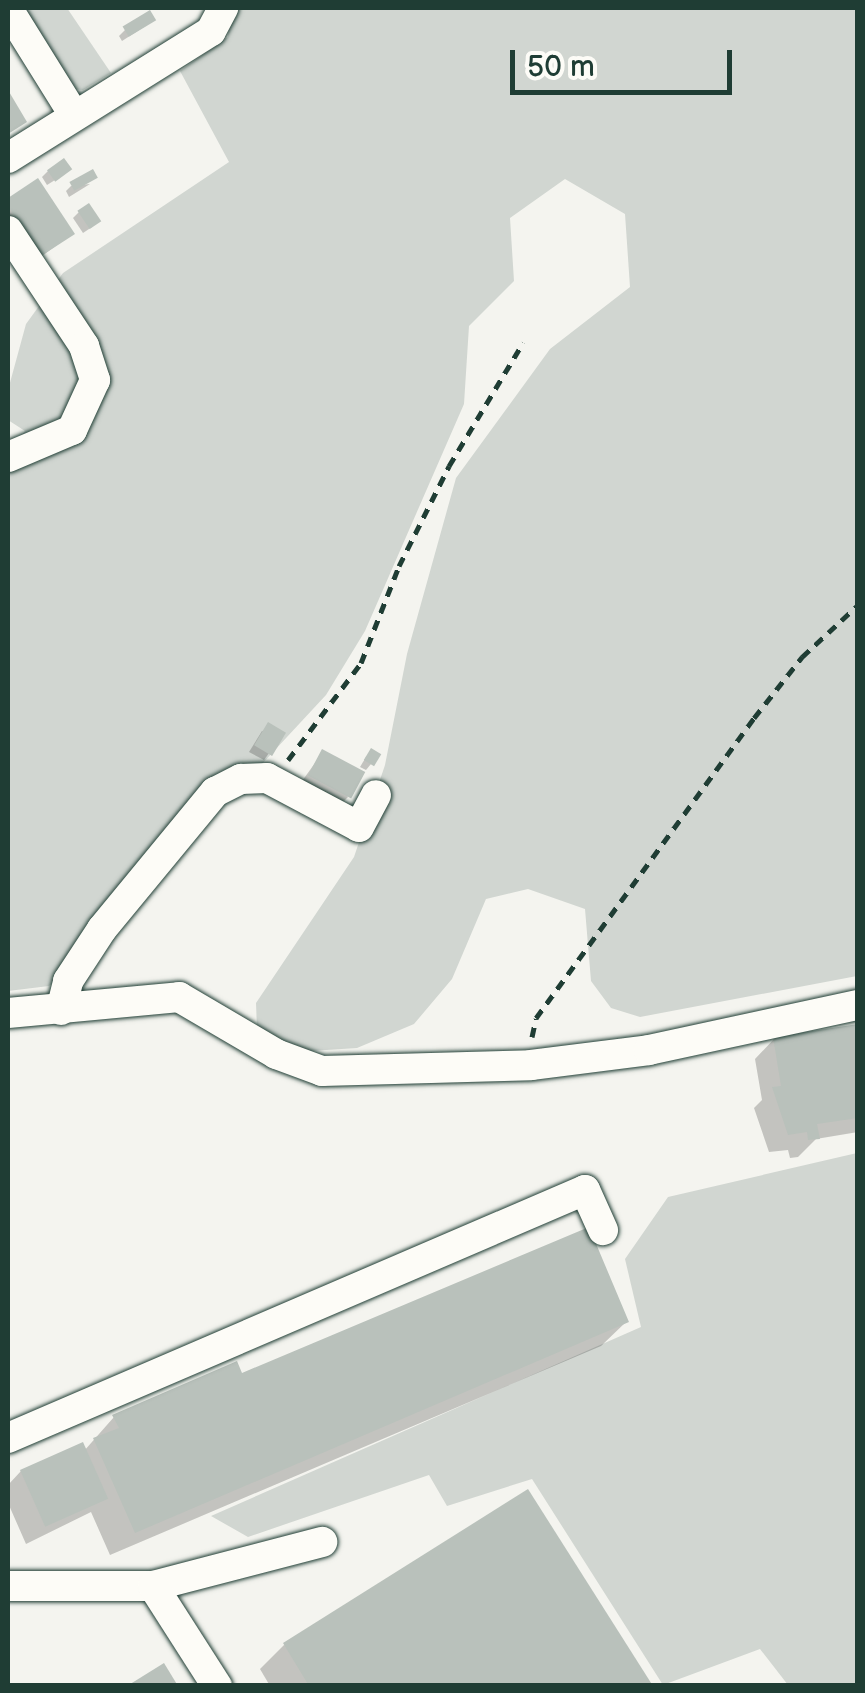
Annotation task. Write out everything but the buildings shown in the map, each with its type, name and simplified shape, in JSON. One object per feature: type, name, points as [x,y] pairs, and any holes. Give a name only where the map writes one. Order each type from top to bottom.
[{"type":"street","points":[[8,9],[74,114]]},
{"type":"street","points":[[8,158],[217,19]]},
{"type":"street","points":[[8,231],[84,346],[96,380],[72,430],[10,452]]},
{"type":"street","points":[[61,1010],[68,982],[102,929],[215,792],[241,779],[276,783],[358,826],[376,795]]},
{"type":"street","points":[[8,1012],[178,997],[276,1054],[322,1071],[531,1065],[649,1050],[858,1005]]},
{"type":"street","points":[[8,1438],[585,1190],[603,1230]]},
{"type":"street","points":[[8,1586],[153,1586],[322,1542]]},
{"type":"street","points":[[153,1586],[217,1686]]},
{"type":"path","points":[[276,783],[299,740],[361,664],[441,482],[524,343]]},
{"type":"path","points":[[531,1065],[536,1018],[784,678],[858,605]]},
{"type":"shaded area","points":[[21,8],[67,8],[111,73],[83,90],[71,89]]},
{"type":"shaded area","points":[[231,8],[857,8],[857,976],[640,1017],[611,1008],[591,981],[585,909],[528,889],[486,899],[452,979],[414,1024],[357,1048],[295,1052],[257,1029],[256,1003],[354,857],[385,765],[407,654],[456,478],[550,349],[630,287],[625,214],[565,179],[510,218],[514,281],[469,326],[464,404],[365,631],[326,695],[261,765],[231,775],[74,966],[49,986],[8,991],[8,453],[25,431],[8,420],[8,390],[26,324],[63,273],[229,162],[180,71],[228,37]]},
{"type":"shaded area","points":[[857,1153],[857,1685],[788,1685],[760,1649],[663,1685],[532,1479],[447,1506],[429,1475],[248,1537],[211,1516],[641,1327],[625,1259],[668,1197]]}]
